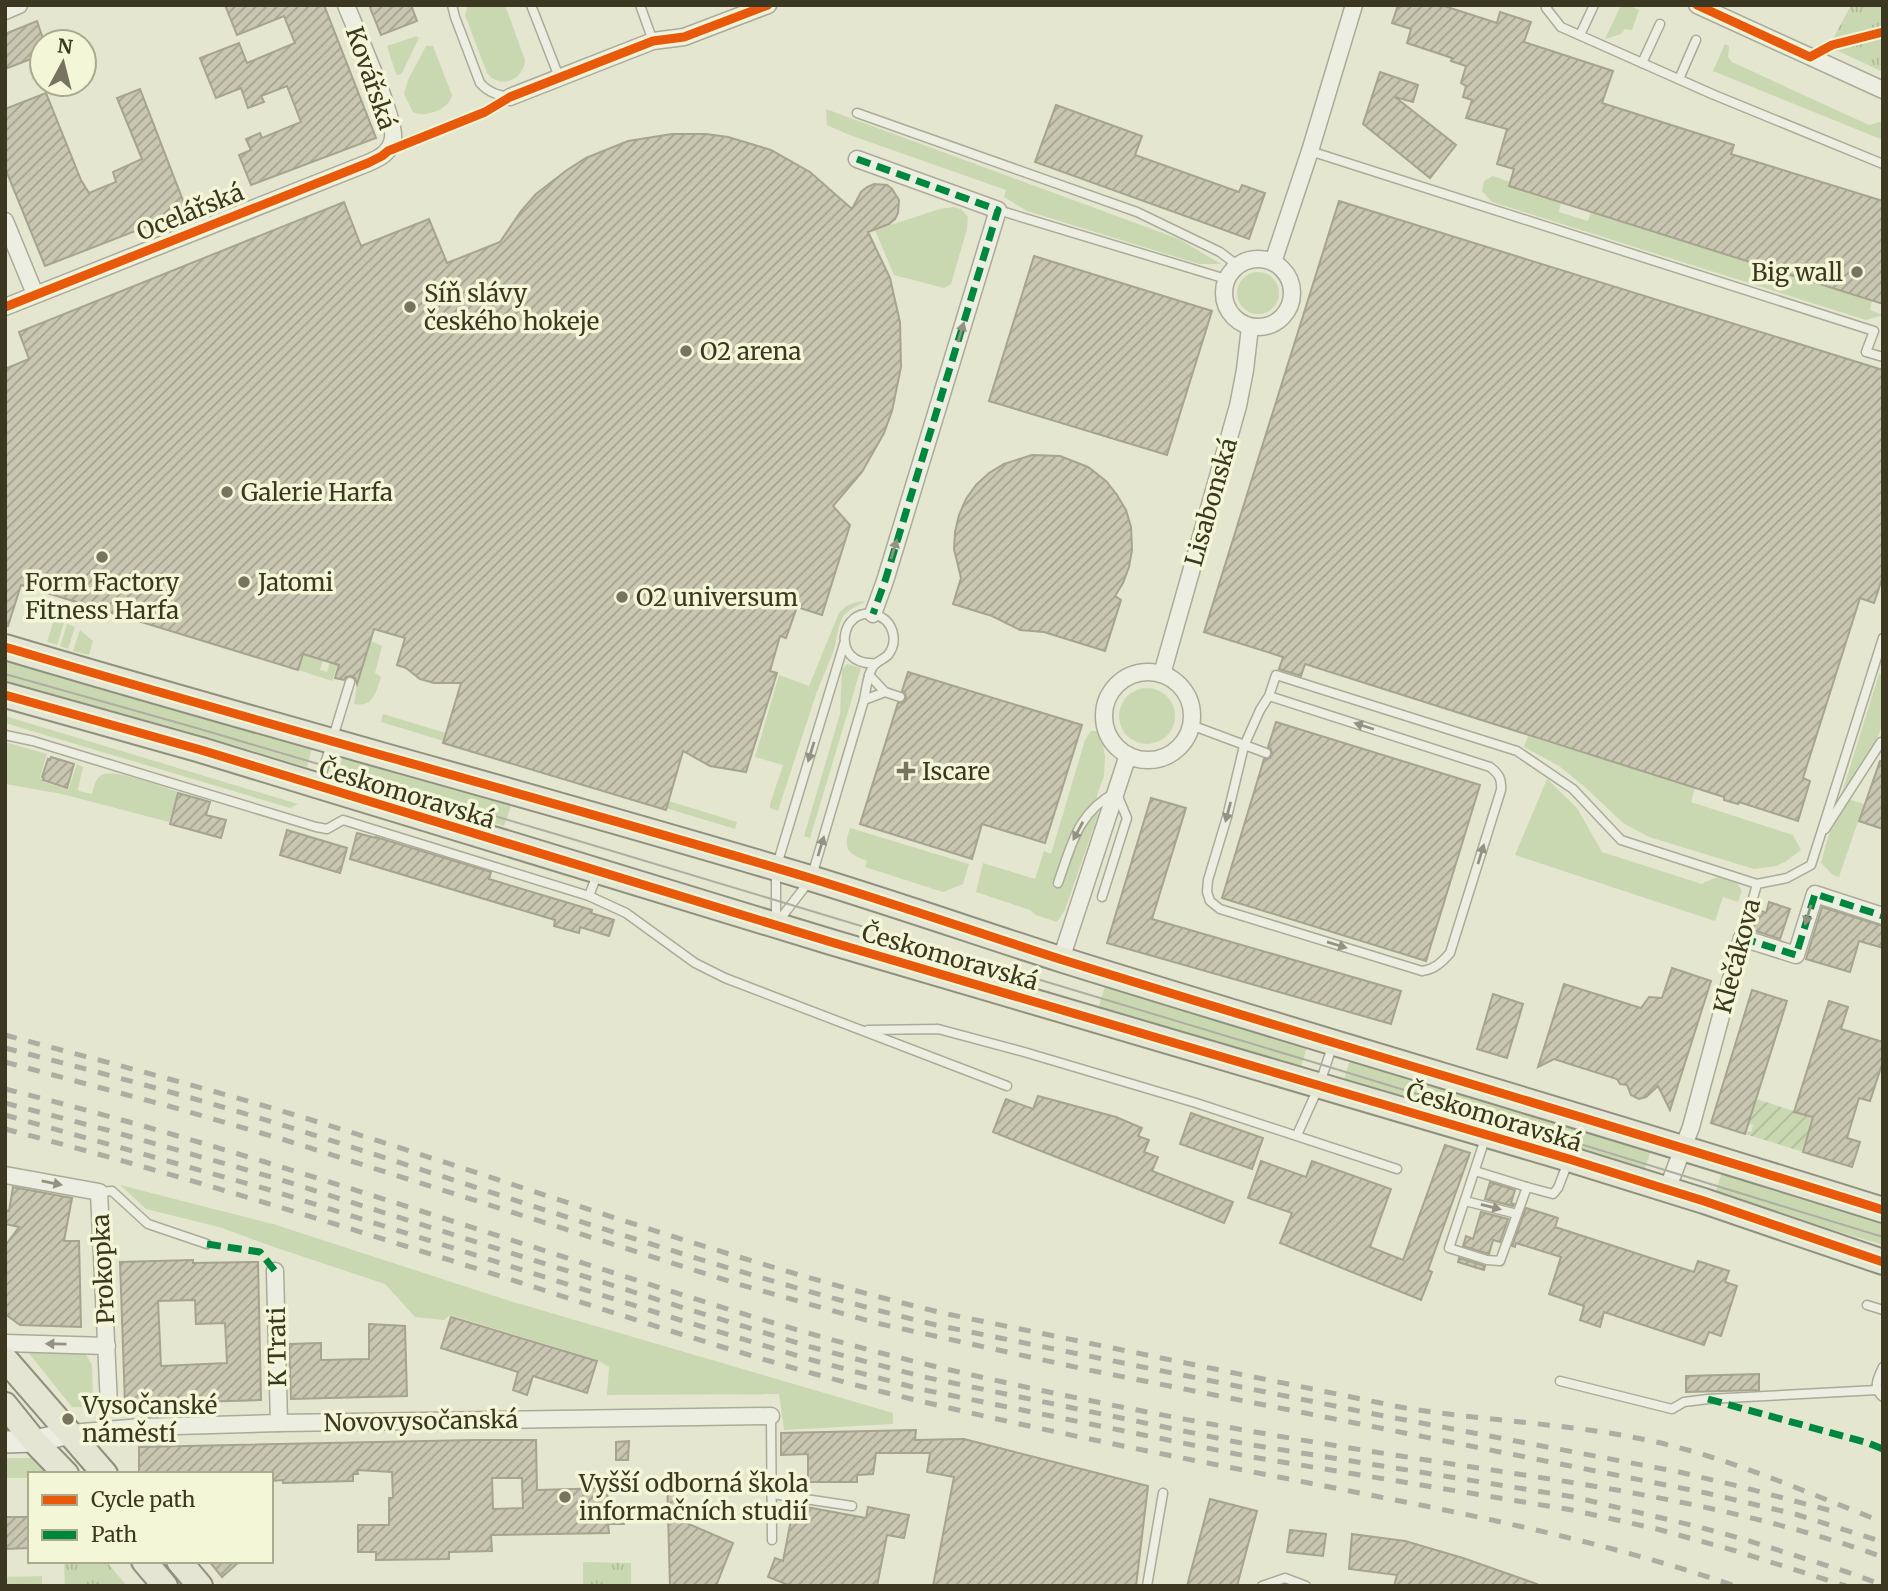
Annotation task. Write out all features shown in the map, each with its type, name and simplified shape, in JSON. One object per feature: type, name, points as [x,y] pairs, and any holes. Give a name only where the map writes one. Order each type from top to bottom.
[{"type":"main road","name":"Českomoravská","points":[[5,647],[811,878],[1061,959],[1883,1210]]},
{"type":"main road","name":"Českomoravská","points":[[5,695],[201,750],[598,872],[1569,1159],[1883,1262]]},
{"type":"main road","points":[[5,1359],[103,1472]]},
{"type":"main road","points":[[5,1405],[63,1472]]},
{"type":"main road","points":[[5,1442],[34,1441],[71,1433]]},
{"type":"main road","points":[[146,1563],[165,1586]]},
{"type":"main road","points":[[180,1563],[200,1586]]},
{"type":"street","points":[[5,11],[19,5]]},
{"type":"street","name":"Kovářská","points":[[346,5],[389,118],[393,138],[388,151]]},
{"type":"street","points":[[510,97],[653,41],[684,37],[768,5]]},
{"type":"street","points":[[1273,262],[1353,5]]},
{"type":"street","points":[[1697,5],[1883,90]]},
{"type":"street","name":"Ocelářská","points":[[5,307],[368,163],[388,151]]},
{"type":"street","points":[[857,159],[998,210],[873,614]]},
{"type":"street","points":[[5,221],[35,294]]},
{"type":"street","points":[[1255,258],[1273,262],[1281,267],[1291,284],[1292,294],[1286,313],[1270,325],[1251,327],[1241,323],[1227,309],[1223,288],[1226,279],[1237,265],[1255,258]]},
{"type":"street","name":"Lisabonská","points":[[1162,674],[1237,406],[1251,327]]},
{"type":"street","points":[[1135,674],[1162,674],[1182,689],[1188,700],[1191,724],[1178,748],[1154,759],[1141,759],[1128,755],[1110,738],[1105,726],[1106,702],[1112,690],[1122,680],[1135,674]]},
{"type":"street","points":[[1061,959],[1128,755]]},
{"type":"street","points":[[1742,938],[1796,955],[1815,894],[1883,916]]},
{"type":"street","name":"Klečákova","points":[[1667,1190],[1691,1127],[1742,938]]},
{"type":"street","points":[[5,1175],[99,1192]]},
{"type":"street","name":"Prokopka","points":[[99,1192],[107,1346]]},
{"type":"street","name":"K Trati","points":[[275,1272],[279,1423]]},
{"type":"street","points":[[5,1343],[107,1346],[109,1405]]},
{"type":"street","name":"Novovysočanská","points":[[71,1433],[141,1427],[279,1423],[771,1416]]},
{"type":"lane","points":[[452,5],[480,83],[497,95],[510,97]]},
{"type":"lane","points":[[531,5],[559,77]]},
{"type":"lane","points":[[640,5],[653,41]]},
{"type":"lane","points":[[1548,5],[1546,8],[1561,27],[1883,164]]},
{"type":"lane","points":[[1580,35],[1594,5]]},
{"type":"lane","points":[[1642,63],[1660,24]]},
{"type":"lane","points":[[1679,79],[1696,40]]},
{"type":"lane","points":[[858,113],[1137,212],[1220,252],[1237,265]]},
{"type":"lane","points":[[1310,150],[1874,331],[1866,352],[1883,357]]},
{"type":"lane","points":[[998,210],[1226,279]]},
{"type":"lane","points":[[776,925],[775,868],[844,643],[845,630],[853,619],[873,614],[890,624],[894,638],[891,650],[876,663],[859,662],[852,657],[844,643]]},
{"type":"lane","name":"Klečákova","points":[[1742,938],[1757,884],[1787,878],[1811,865],[1883,638]]},
{"type":"lane","points":[[776,925],[811,878],[869,675],[876,663]]},
{"type":"lane","points":[[869,675],[885,692],[900,696]]},
{"type":"lane","points":[[1269,696],[1490,767],[1502,780],[1501,790],[1450,953],[1432,970],[1422,971],[1220,909],[1210,901],[1207,892],[1208,880],[1244,746],[1269,696],[1276,675],[1517,751],[1573,789],[1621,840],[1757,884]]},
{"type":"lane","points":[[318,787],[350,682]]},
{"type":"lane","points":[[864,700],[885,692]]},
{"type":"lane","points":[[1191,724],[1266,753]]},
{"type":"lane","points":[[5,734],[327,830],[343,820],[589,896],[626,913],[695,963],[724,978],[1007,1086]]},
{"type":"lane","points":[[1819,837],[1883,742]]},
{"type":"lane","points":[[1058,883],[1077,829],[1100,801],[1116,792],[1127,818],[1102,897]]},
{"type":"lane","points":[[589,896],[598,872]]},
{"type":"lane","points":[[862,1030],[938,1030],[1024,1052],[1297,1135],[1396,1169]]},
{"type":"lane","points":[[1297,1135],[1319,1086],[1334,1042]]},
{"type":"lane","points":[[1487,1135],[1449,1248],[1487,1260],[1500,1261],[1527,1187]]},
{"type":"lane","points":[[1475,1171],[1553,1194],[1561,1182],[1569,1159]]},
{"type":"lane","points":[[99,1192],[111,1191],[148,1224],[207,1244]]},
{"type":"lane","points":[[1465,1201],[1517,1214]]},
{"type":"lane","points":[[1867,1305],[1883,1310]]},
{"type":"lane","points":[[1560,1381],[1672,1409],[1684,1402],[1708,1399],[1880,1394],[1877,1381],[1883,1367]]},
{"type":"lane","points":[[771,1416],[772,1540]]},
{"type":"lane","points":[[1147,1586],[1163,1493]]},
{"type":"lane","points":[[772,1494],[852,1506]]},
{"type":"lane","points":[[1262,1586],[1285,1578],[1306,1586]]},
{"type":"green space","points":[[468,5],[504,5],[525,60],[524,67],[516,77],[504,82],[487,73],[465,15]]},
{"type":"green space","points":[[1621,5],[1639,10],[1632,30],[1625,29],[1621,34],[1605,39]]},
{"type":"green space","points":[[1851,5],[1883,5],[1883,72],[1836,50],[1834,37]]},
{"type":"green space","points":[[417,36],[419,38],[402,73],[396,74],[387,46]]},
{"type":"green space","points":[[1725,44],[1729,46],[1728,57],[1732,62],[1869,125],[1883,121],[1883,140],[1713,71]]},
{"type":"green space","points":[[426,46],[433,46],[452,95],[442,108],[422,114],[413,112],[404,94],[408,80]]},
{"type":"green space","points":[[826,109],[1179,239],[1221,264],[1199,264],[1027,211],[1004,197],[1006,190],[827,125]]},
{"type":"green space","points":[[1493,176],[1510,182],[1509,186],[1561,203],[1559,212],[1588,221],[1591,212],[1872,301],[1870,310],[1883,315],[1866,320],[1492,202],[1482,191],[1484,181]]},
{"type":"green space","points":[[953,207],[961,209],[968,217],[951,284],[944,288],[894,275],[875,230]]},
{"type":"green space","points":[[1258,272],[1273,278],[1279,293],[1273,308],[1258,314],[1243,308],[1237,293],[1243,278]]},
{"type":"green space","points":[[866,601],[844,615],[778,811],[770,808],[783,765],[755,757],[779,675],[809,686],[839,613],[851,604]]},
{"type":"green space","points":[[54,620],[64,623],[57,645],[47,642]]},
{"type":"green space","points":[[353,623],[332,681],[298,670],[303,654],[323,660],[320,670],[327,672],[333,652]]},
{"type":"green space","points":[[67,624],[75,627],[68,649],[60,646]]},
{"type":"green space","points":[[80,630],[93,641],[89,655],[73,651]]},
{"type":"green space","points":[[371,641],[382,646],[375,673],[381,677],[370,701],[366,704],[354,704],[357,684]]},
{"type":"green space","points":[[5,659],[312,748],[307,767],[166,725],[74,704],[5,683]]},
{"type":"green space","points":[[847,664],[861,668],[810,838],[804,836],[840,714],[842,669]]},
{"type":"green space","points":[[1879,674],[1883,675],[1883,723],[1875,745],[1844,798],[1864,804],[1839,877],[1833,875],[1821,863]]},
{"type":"green space","points":[[1147,688],[1158,690],[1167,696],[1173,705],[1173,727],[1167,736],[1158,742],[1147,744],[1136,742],[1127,736],[1121,727],[1119,716],[1121,705],[1127,696],[1136,690]]},
{"type":"green space","points":[[383,714],[472,741],[470,749],[381,722]]},
{"type":"green space","points":[[5,716],[298,804],[290,808],[5,723]]},
{"type":"green space","points":[[1091,731],[1096,731],[1102,739],[1105,757],[1104,776],[1097,795],[1098,815],[1065,910],[1057,922],[976,892],[983,863],[1035,879],[1044,851],[1051,854],[1085,740]]},
{"type":"green space","points":[[1528,736],[1695,788],[1691,802],[1793,835],[1801,850],[1776,866],[1754,869],[1649,837],[1623,823],[1559,766],[1524,747]]},
{"type":"green space","points":[[5,742],[47,754],[40,778],[68,790],[77,764],[83,767],[79,791],[92,794],[98,778],[102,775],[118,774],[178,792],[169,822],[62,794],[5,784]]},
{"type":"green space","points":[[343,755],[512,803],[504,826],[337,776]]},
{"type":"green space","points":[[1547,779],[1577,808],[1602,852],[1702,884],[1714,878],[1729,878],[1734,880],[1742,891],[1738,902],[1723,897],[1715,921],[1515,855]]},
{"type":"green space","points":[[649,795],[737,822],[735,829],[646,802]]},
{"type":"green space","points":[[850,828],[969,864],[963,884],[943,892],[865,867],[867,861],[848,849]]},
{"type":"green space","points":[[1105,986],[1307,1047],[1300,1070],[1098,1009]]},
{"type":"green space","points":[[1350,1060],[1651,1150],[1644,1172],[1343,1082]]},
{"type":"green space","points":[[1756,1099],[1813,1117],[1803,1152],[1745,1134],[1746,1131],[1751,1132],[1753,1125],[1748,1124]]},
{"type":"green space","points":[[1722,1172],[1883,1221],[1883,1245],[1715,1194]]},
{"type":"green space","points":[[120,1185],[273,1224],[510,1301],[893,1413],[893,1424],[784,1430],[779,1394],[607,1395],[609,1367],[598,1360],[450,1315],[444,1320],[415,1317],[385,1284],[219,1227],[146,1209]]},
{"type":"green space","points":[[27,1351],[85,1353],[92,1365],[93,1407],[72,1407]]},
{"type":"green space","points":[[5,1458],[35,1458],[49,1472],[28,1472],[28,1478],[5,1478]]},
{"type":"green space","points":[[583,1562],[631,1563],[631,1586],[583,1586]]},
{"type":"green space","points":[[64,1563],[108,1563],[127,1586],[65,1586]]},
{"type":"green space","points":[[42,1576],[42,1586],[5,1586],[5,1577]]},
{"type":"building","points":[[225,5],[324,5],[376,138],[251,185],[239,155],[251,150],[246,139],[260,133],[262,138],[301,122],[287,86],[261,96],[264,102],[248,108],[241,88],[216,98],[200,58],[239,43],[247,63],[295,43],[284,16],[237,35]]},
{"type":"building","points":[[369,5],[411,5],[417,21],[381,35]]},
{"type":"building","points":[[1398,5],[1441,5],[1497,23],[1500,12],[1531,22],[1524,42],[1613,71],[1602,103],[1734,145],[1731,154],[1883,201],[1883,304],[1509,186],[1514,169],[1497,164],[1507,129],[1466,118],[1472,100],[1463,97],[1466,86],[1461,83],[1466,66],[1451,61],[1452,58],[1407,43],[1411,29],[1392,23]]},
{"type":"building","points":[[37,21],[39,28],[28,28],[28,60],[5,69],[5,34]]},
{"type":"building","points":[[1380,72],[1418,85],[1413,102],[1395,97],[1456,145],[1430,178],[1363,124]]},
{"type":"building","points":[[140,89],[187,211],[45,266],[5,168],[5,109],[33,98],[48,98],[81,180],[89,193],[116,182],[113,172],[142,159],[117,98]]},
{"type":"building","points":[[1056,105],[1142,136],[1135,155],[1239,192],[1242,185],[1265,193],[1249,239],[1035,162]]},
{"type":"building","points":[[672,134],[728,137],[771,150],[810,172],[852,209],[861,192],[874,184],[887,185],[899,200],[895,219],[868,232],[890,278],[900,322],[901,367],[892,411],[884,433],[862,472],[833,506],[850,525],[822,615],[797,607],[786,638],[780,636],[770,671],[777,673],[746,772],[710,766],[683,751],[666,810],[443,743],[461,683],[434,683],[420,679],[406,668],[397,665],[405,638],[374,629],[357,684],[351,676],[344,680],[335,678],[339,665],[303,654],[298,670],[21,585],[8,626],[5,626],[5,369],[29,359],[19,332],[344,202],[361,246],[429,219],[447,263],[500,242],[536,194],[586,158],[628,141]]},
{"type":"building","points":[[1339,201],[1883,370],[1883,576],[1874,603],[1860,598],[1803,778],[1810,781],[1798,821],[1739,802],[1738,804],[1724,800],[1724,797],[1305,664],[1301,676],[1279,669],[1283,657],[1204,632]]},
{"type":"building","points":[[1034,256],[1212,311],[1167,455],[989,401]]},
{"type":"building","points":[[1032,455],[1060,456],[1088,467],[1106,481],[1126,510],[1131,527],[1132,550],[1129,567],[1115,596],[1121,600],[1105,651],[1044,632],[1020,630],[992,616],[953,604],[961,578],[954,549],[955,532],[966,499],[989,473],[1004,464]]},
{"type":"building","points":[[908,672],[1082,725],[1045,843],[982,824],[972,859],[860,824],[898,703],[904,702],[906,698],[902,691]]},
{"type":"building","points":[[1276,722],[1480,785],[1426,961],[1222,898],[1264,759],[1272,755],[1268,747]]},
{"type":"building","points":[[51,757],[74,764],[67,788],[43,780],[48,759]]},
{"type":"building","points":[[1880,761],[1883,762],[1883,829],[1859,821]]},
{"type":"building","points":[[178,793],[210,802],[206,815],[226,820],[221,838],[170,824]]},
{"type":"building","points":[[1151,798],[1186,808],[1152,919],[1401,991],[1391,1024],[1107,943]]},
{"type":"building","points":[[287,830],[347,848],[340,873],[280,855]]},
{"type":"building","points":[[357,833],[491,872],[489,879],[592,910],[591,913],[614,920],[609,936],[580,927],[579,933],[554,926],[555,920],[350,859]]},
{"type":"building","points":[[1769,902],[1790,909],[1780,939],[1753,930],[1759,910],[1766,913]]},
{"type":"building","points":[[1822,907],[1883,926],[1883,948],[1859,941],[1850,972],[1806,959]]},
{"type":"building","points":[[1672,968],[1711,981],[1670,1110],[1658,1086],[1646,1097],[1639,1099],[1631,1095],[1627,1085],[1620,1084],[1617,1079],[1554,1059],[1538,1067],[1564,984],[1641,1008],[1649,997],[1662,998]]},
{"type":"building","points":[[1752,990],[1787,1001],[1745,1134],[1711,1123]]},
{"type":"building","points":[[1493,994],[1523,1004],[1507,1058],[1477,1049]]},
{"type":"building","points":[[1829,1001],[1848,1007],[1841,1029],[1883,1042],[1883,1061],[1870,1101],[1859,1098],[1847,1138],[1860,1142],[1852,1167],[1803,1152],[1813,1117],[1794,1112]]},
{"type":"building","points":[[1038,1096],[1116,1117],[1142,1128],[1138,1136],[1149,1140],[1144,1152],[1158,1157],[1152,1171],[1233,1202],[1224,1223],[993,1132],[1006,1099],[1033,1109]]},
{"type":"building","points":[[1191,1113],[1263,1138],[1252,1169],[1180,1144]]},
{"type":"building","points":[[1445,1145],[1470,1153],[1428,1270],[1432,1272],[1421,1300],[1280,1243],[1292,1213],[1248,1198],[1261,1161],[1306,1177],[1312,1161],[1391,1189],[1370,1247],[1403,1260]]},
{"type":"building","points":[[1490,1182],[1515,1190],[1511,1203],[1513,1206],[1485,1199]]},
{"type":"building","points":[[13,1187],[72,1198],[64,1241],[79,1241],[81,1327],[20,1325],[5,1314],[5,1246],[19,1227],[5,1224],[5,1210],[9,1211]]},
{"type":"building","points":[[1526,1208],[1558,1218],[1555,1227],[1694,1272],[1698,1261],[1729,1271],[1725,1282],[1737,1286],[1721,1336],[1709,1332],[1704,1345],[1604,1312],[1600,1327],[1580,1320],[1584,1306],[1549,1294],[1561,1257],[1516,1243],[1515,1247],[1512,1246]]},
{"type":"building","points":[[1481,1212],[1508,1219],[1500,1242],[1493,1240],[1489,1254],[1463,1246],[1466,1236],[1473,1239]]},
{"type":"building","points":[[1459,1258],[1485,1266],[1484,1270],[1458,1262]]},
{"type":"building","points":[[120,1262],[258,1262],[261,1400],[125,1404]],"holes":[[[195,1300],[196,1324],[225,1323],[227,1363],[161,1366],[158,1301]]]},
{"type":"building","points":[[451,1317],[597,1361],[587,1393],[533,1376],[527,1395],[513,1390],[518,1372],[441,1348]]},
{"type":"building","points":[[369,1324],[405,1326],[407,1396],[291,1399],[289,1344],[321,1343],[321,1360],[369,1359]]},
{"type":"building","points":[[1759,1374],[1759,1390],[1686,1392],[1686,1376]]},
{"type":"building","points":[[916,1430],[915,1440],[964,1439],[1148,1486],[1136,1586],[933,1586],[954,1477],[927,1472],[930,1453],[876,1453],[873,1474],[857,1475],[857,1482],[808,1482],[808,1454],[781,1455],[781,1433]]},
{"type":"building","points":[[536,1440],[537,1490],[607,1488],[608,1506],[623,1506],[624,1524],[608,1524],[609,1533],[491,1535],[492,1551],[449,1552],[449,1559],[376,1560],[376,1552],[358,1552],[358,1525],[389,1525],[389,1498],[393,1498],[392,1472],[357,1470],[358,1474],[353,1474],[353,1481],[283,1483],[283,1480],[273,1481],[273,1472],[139,1472],[139,1447]],"holes":[[[492,1478],[522,1478],[523,1508],[493,1509]]]},
{"type":"building","points":[[629,1441],[628,1460],[616,1460],[616,1442]]},
{"type":"building","points":[[667,1477],[680,1477],[680,1481],[684,1481],[684,1522],[733,1543],[716,1586],[670,1586]]},
{"type":"building","points":[[1210,1499],[1257,1511],[1237,1586],[1187,1586]]},
{"type":"building","points":[[790,1504],[866,1518],[868,1507],[909,1515],[904,1538],[887,1535],[877,1586],[791,1586],[768,1577],[775,1558],[783,1561],[791,1520],[787,1519]]},
{"type":"building","points":[[5,1517],[28,1517],[28,1548],[5,1549]]},
{"type":"building","points":[[1290,1530],[1326,1534],[1323,1556],[1287,1552]]},
{"type":"building","points":[[1352,1534],[1405,1541],[1537,1584],[1394,1586],[1397,1575],[1349,1569]]},
{"type":"building","points":[[211,1563],[238,1563],[222,1577]]},
{"type":"tram line","points":[[5,674],[559,835],[1883,1237]]},
{"type":"railway","points":[[5,1035],[295,1115],[701,1245],[864,1293],[947,1314],[1400,1407],[1647,1440],[1737,1466],[1883,1522]]},
{"type":"railway","points":[[5,1048],[223,1107],[694,1257],[936,1325],[1379,1415],[1679,1472],[1832,1511]]},
{"type":"railway","points":[[5,1062],[285,1140],[738,1284],[876,1323],[1084,1369],[1706,1493],[1795,1514],[1883,1542]]},
{"type":"railway","points":[[5,1089],[224,1150],[669,1291],[929,1365],[1215,1425],[1576,1483],[1699,1506],[1761,1520],[1883,1557]]},
{"type":"railway","points":[[5,1103],[275,1178],[811,1347],[924,1377],[1246,1444],[1574,1497],[1743,1539],[1883,1585]]},
{"type":"railway","points":[[5,1115],[270,1190],[680,1320],[808,1359],[920,1389],[1246,1456],[1572,1510],[1657,1529],[1846,1586]]},
{"type":"railway","points":[[5,1129],[257,1200],[712,1344],[867,1388],[1084,1438],[1502,1522],[1643,1557],[1735,1586]]},
{"type":"marked path","points":[[857,159],[998,210],[873,614]]},
{"type":"marked path","points":[[1742,938],[1796,955],[1815,894],[1883,916]]},
{"type":"marked path","points":[[207,1244],[260,1252],[275,1271]]},
{"type":"marked path","points":[[1708,1399],[1883,1449]]},
{"type":"cycle path","points":[[5,307],[368,163],[388,151],[485,112],[510,97],[653,41],[684,37],[768,5]]},
{"type":"cycle path","points":[[1697,5],[1810,57],[1832,45],[1883,32]]},
{"type":"cycle path","points":[[5,647],[810,878],[1063,960],[1883,1210]]},
{"type":"cycle path","points":[[5,695],[201,750],[831,942],[1569,1159],[1704,1201],[1883,1262]]},
{"type":"place","name":"Big wall","points":[[1857,272]]},
{"type":"place","name":"Síň slávy českého hokeje","points":[[410,307]]},
{"type":"place","name":"O2 arena","points":[[686,351]]},
{"type":"place","name":"Galerie Harfa","points":[[227,492]]},
{"type":"place","name":"Form Factory Fitness Harfa","points":[[102,557]]},
{"type":"place","name":"Jatomi","points":[[244,582]]},
{"type":"place","name":"O2 universum","points":[[622,597]]},
{"type":"place","name":"Iscare","points":[[906,771]]},
{"type":"place","name":"Vysočanské náměstí","points":[[68,1419]]},
{"type":"place","name":"Vyšší odborná škola informačních studií","points":[[565,1497]]}]
